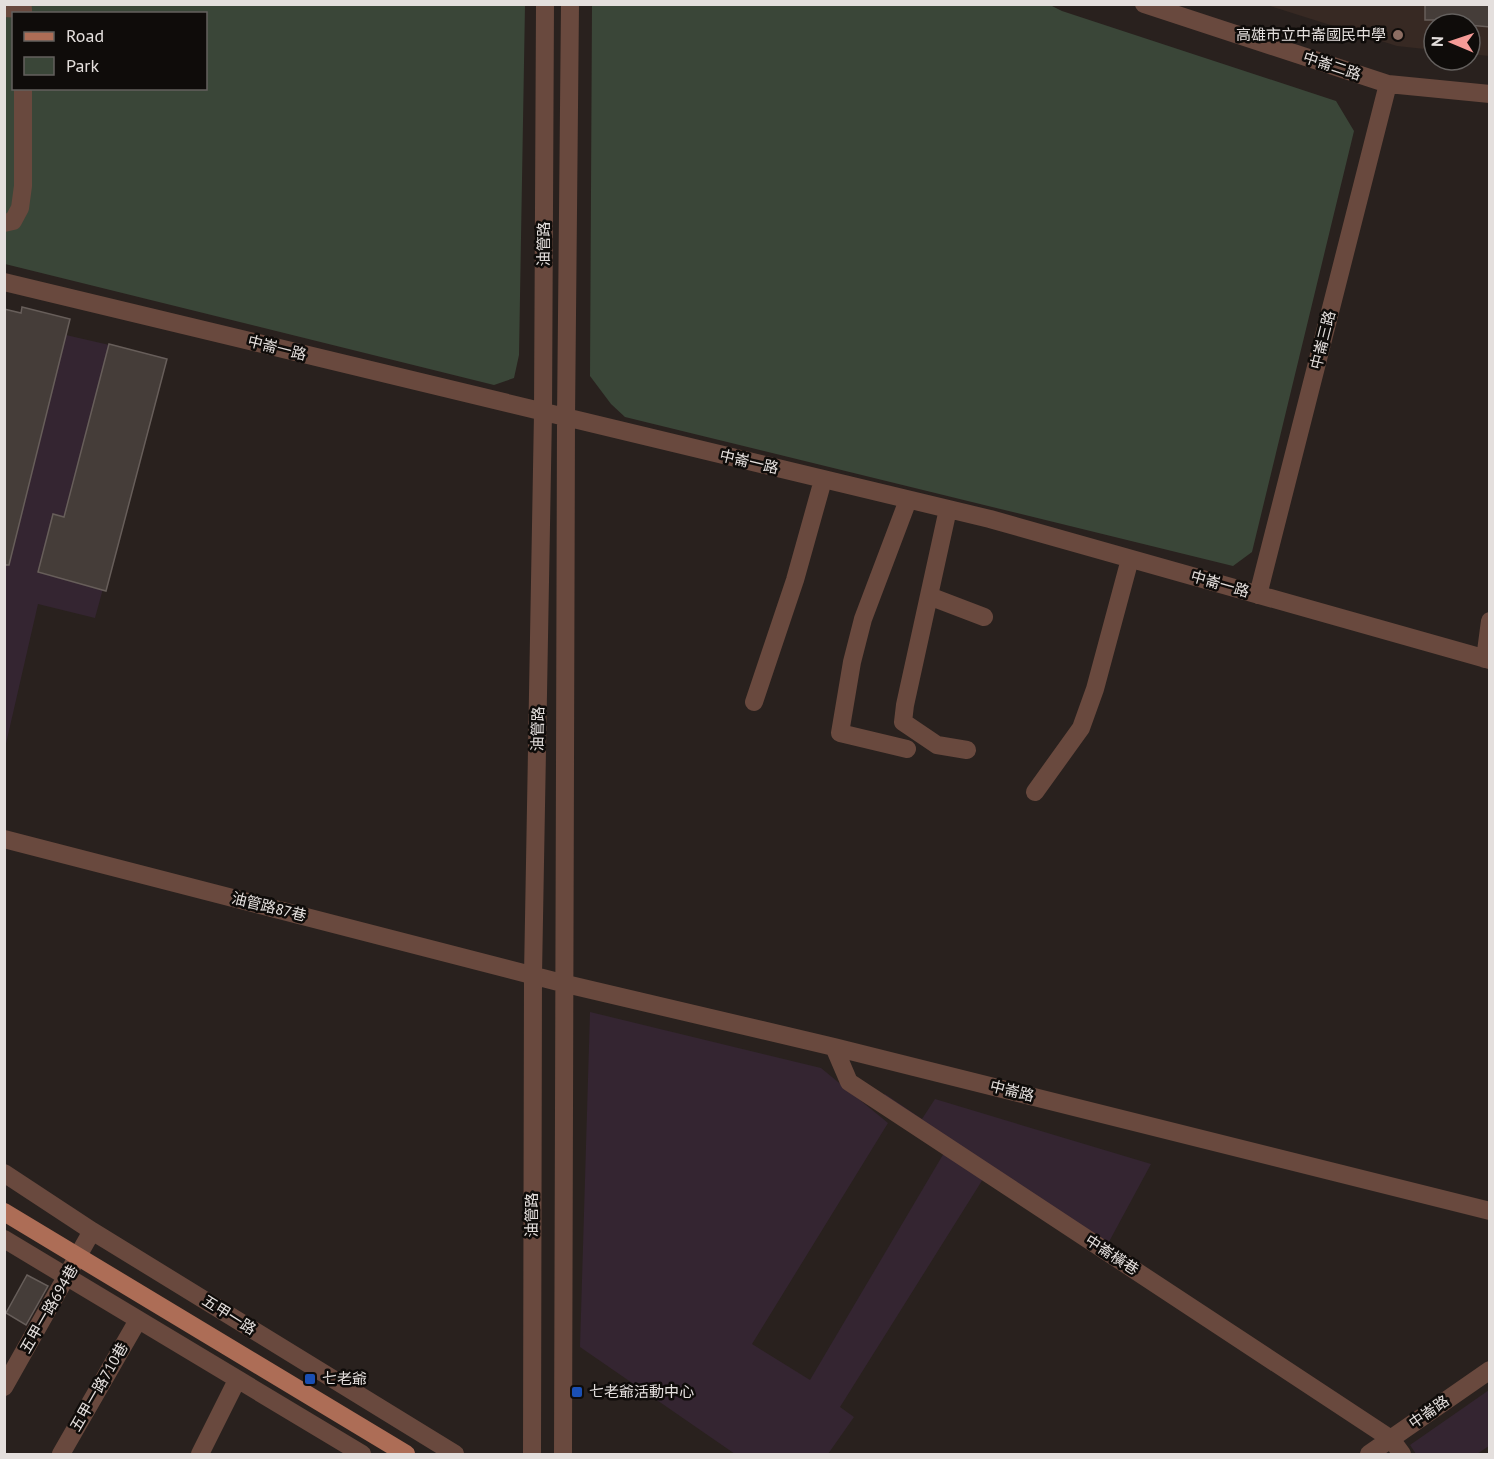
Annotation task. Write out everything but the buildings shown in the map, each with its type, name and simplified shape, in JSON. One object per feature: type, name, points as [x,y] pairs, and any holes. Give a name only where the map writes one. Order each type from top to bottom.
[{"type":"main road","name":"五甲一路","points":[[4,1212],[406,1455]]},
{"type":"street","name":"油管路","points":[[532,1455],[533,975],[543,413],[545,4]]},
{"type":"street","name":"油管路","points":[[563,1455],[566,419],[570,4]]},
{"type":"street","name":"中崙二路","points":[[1144,4],[1388,84],[1490,94]]},
{"type":"street","points":[[4,8],[23,9],[23,12]]},
{"type":"street","name":"中崙三路","points":[[1258,595],[1388,84]]},
{"type":"street","points":[[4,223],[13,221],[20,208],[23,186],[23,90]]},
{"type":"street","name":"中崙一路","points":[[4,282],[566,419],[990,519],[1487,659]]},
{"type":"street","points":[[754,702],[795,580],[823,480]]},
{"type":"street","points":[[907,749],[840,733],[852,662],[863,619],[908,500]]},
{"type":"street","points":[[948,509],[904,705],[903,722],[937,745],[967,750]]},
{"type":"street","points":[[1035,792],[1081,728],[1095,689],[1130,559]]},
{"type":"street","points":[[929,596],[984,617]]},
{"type":"street","points":[[1487,659],[1490,621]]},
{"type":"street","name":"油管路87巷","points":[[4,839],[533,975]]},
{"type":"street","name":"中崙路","points":[[533,975],[834,1047],[1490,1211]]},
{"type":"street","name":"中崙橫巷","points":[[834,1047],[849,1082],[1391,1439],[1402,1455]]},
{"type":"street","name":"五甲一路","points":[[4,1173],[92,1231],[455,1455]]},
{"type":"street","name":"五甲一路694巷","points":[[4,1387],[92,1231]]},
{"type":"street","points":[[4,1239],[351,1452],[358,1426],[371,1403]]},
{"type":"street","name":"五甲一路710巷","points":[[61,1455],[138,1320]]},
{"type":"street","name":"中崙路","points":[[1369,1455],[1490,1370]]},
{"type":"street","points":[[200,1455],[237,1380]]},
{"type":"shaded area","name":"高雄市立中崙國民中學","points":[[1267,5],[1489,5],[1489,56],[1482,55],[1482,12],[1422,12],[1422,49],[1397,46]]},
{"type":"shaded area","points":[[5,321],[166,358],[95,618],[38,604],[5,748]]},
{"type":"shaded area","points":[[590,1012],[821,1068],[888,1123],[752,1344],[810,1380],[944,1153],[876,1107],[885,1094],[922,1119],[935,1099],[1151,1164],[1104,1251],[983,1179],[840,1407],[854,1417],[828,1454],[735,1454],[580,1347]]},
{"type":"shaded area","points":[[1489,1390],[1489,1446],[1477,1454],[1416,1454],[1410,1445]]},
{"type":"green space","points":[[5,5],[525,5],[519,355],[514,378],[494,385],[5,264]]},
{"type":"green space","points":[[592,5],[1050,5],[1062,11],[1336,101],[1354,131],[1252,552],[1233,566],[625,417],[611,404],[590,376]]},
{"type":"place","name":"高雄市立中崙國民中學","points":[[1398,35]]},
{"type":"place","name":"七老爺","points":[[310,1379]]},
{"type":"place","name":"七老爺活動中心","points":[[577,1392]]}]
